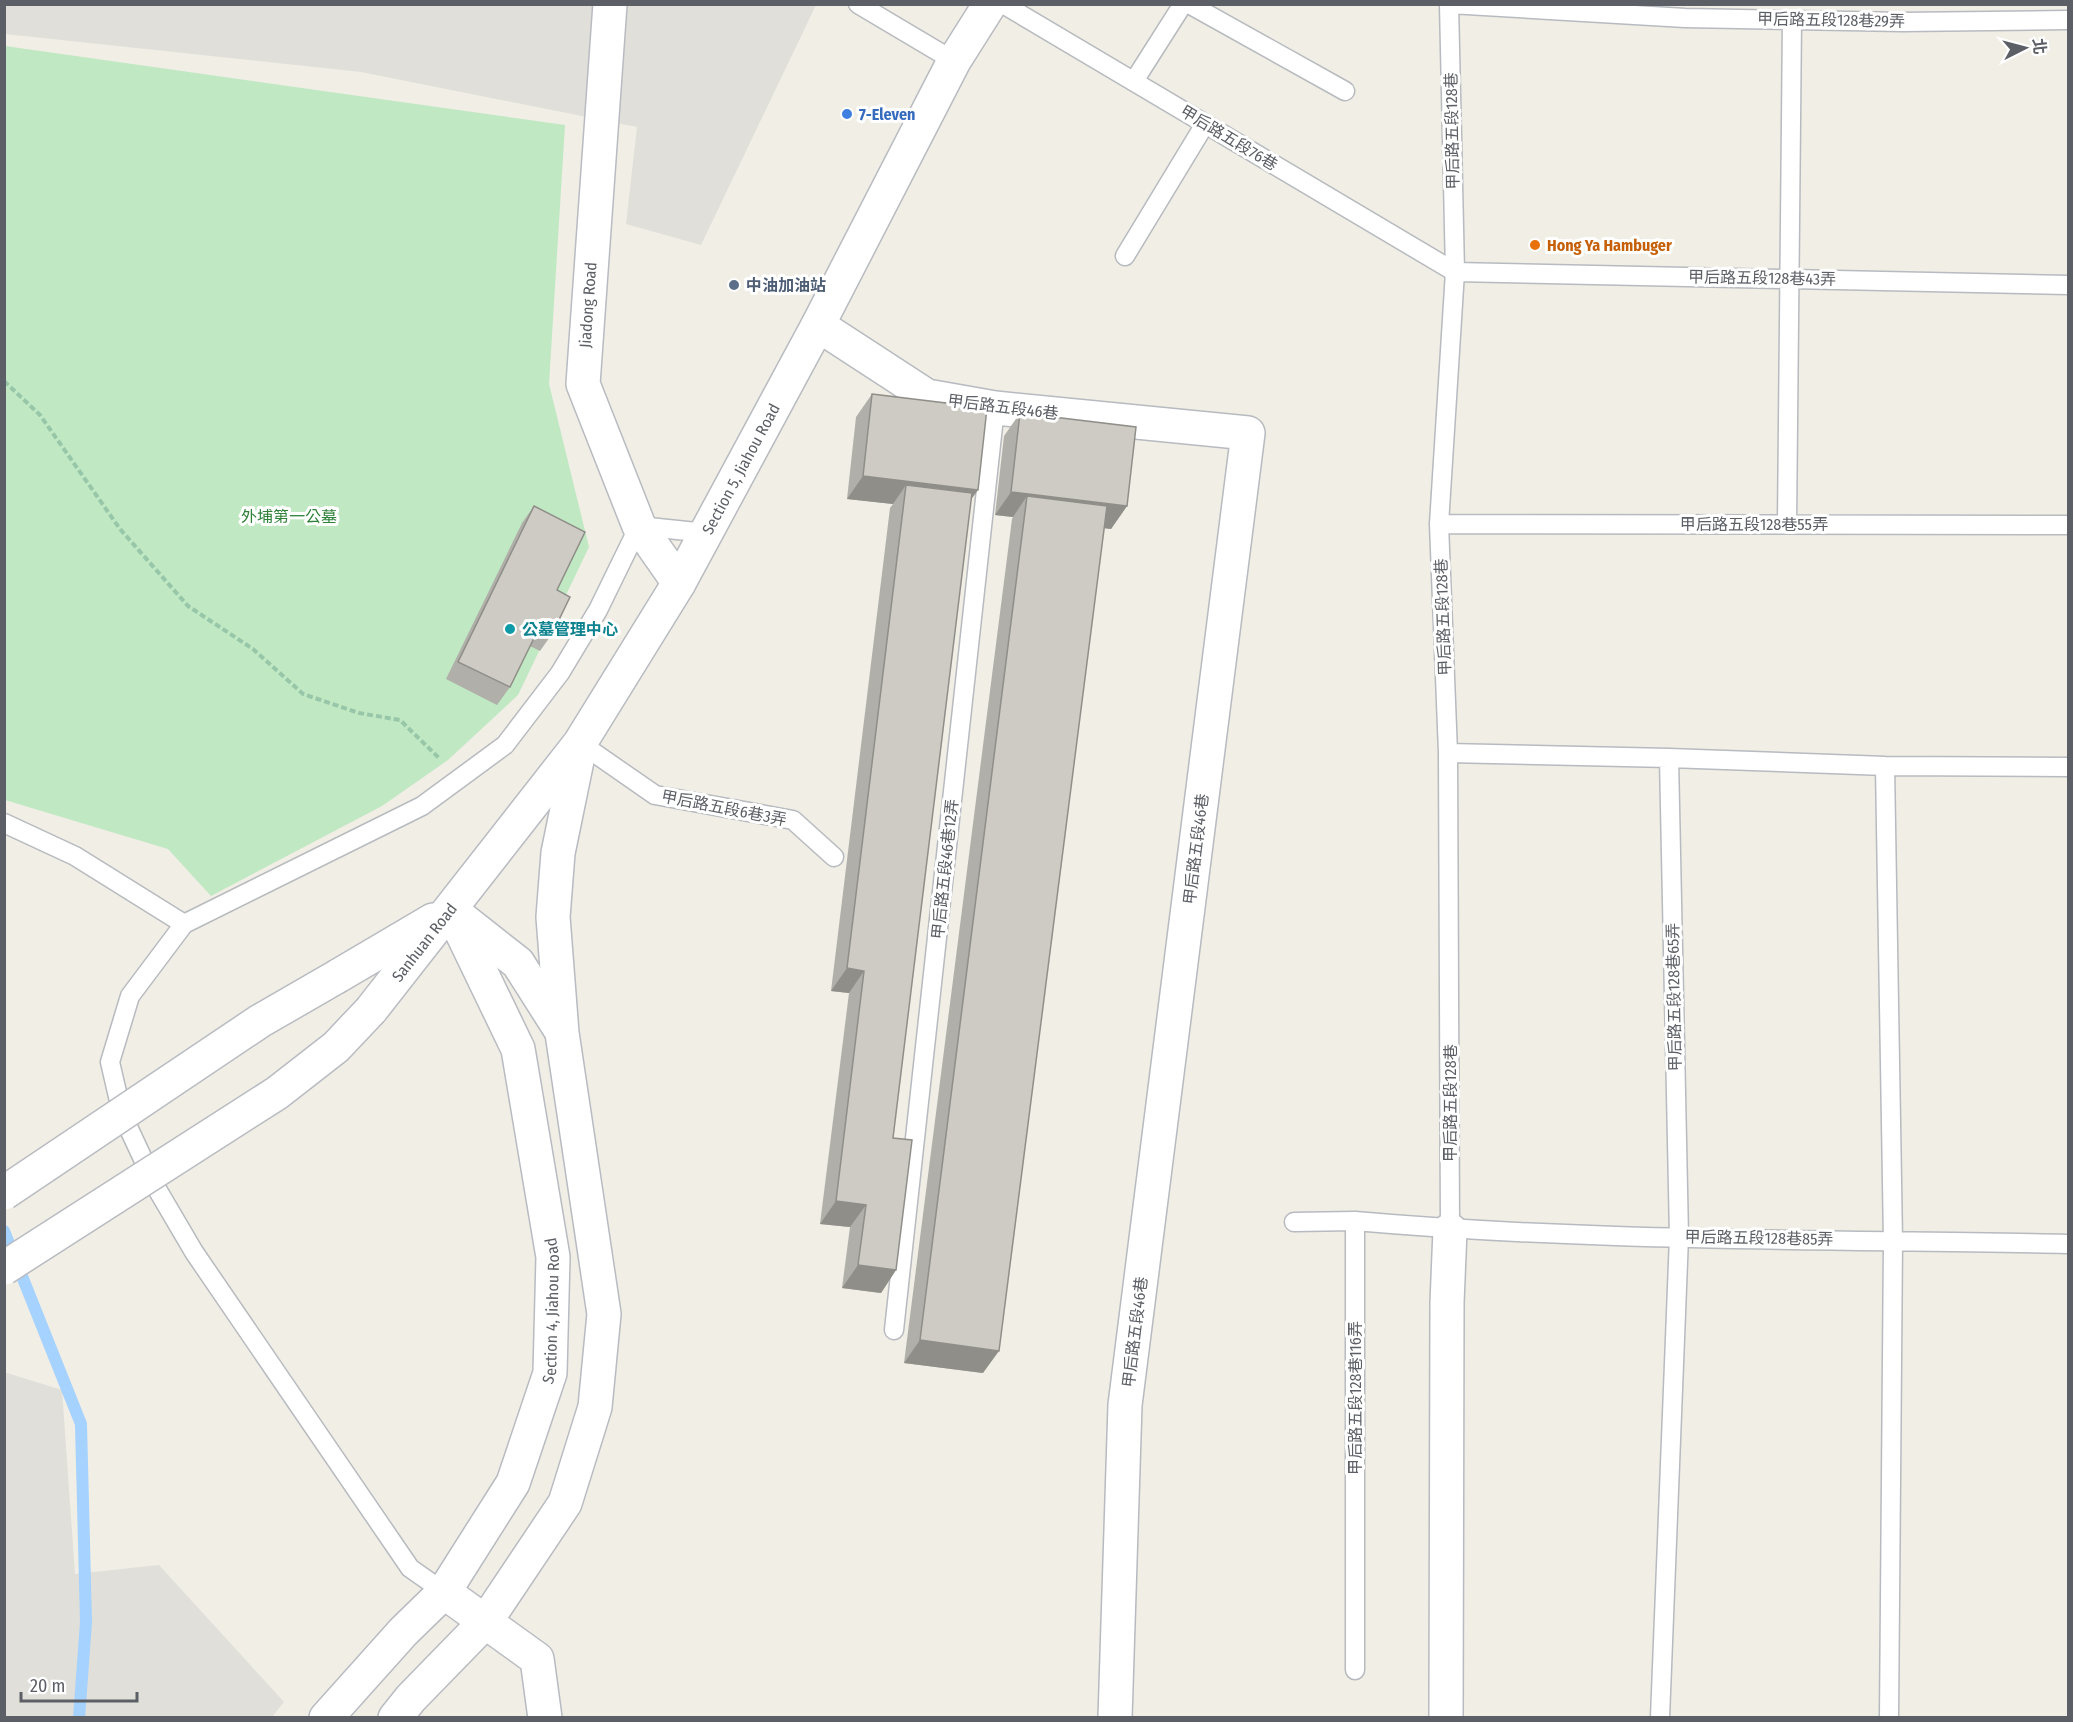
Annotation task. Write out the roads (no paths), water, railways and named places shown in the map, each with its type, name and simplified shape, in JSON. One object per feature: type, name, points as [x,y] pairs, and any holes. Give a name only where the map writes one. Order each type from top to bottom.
[{"type":"street","name":"Jiadong Road","points":[[610,4],[582,384],[639,526],[679,583]]},
{"type":"street","name":"Section 5, Jiahou Road","points":[[451,910],[580,743],[679,583],[818,325],[954,61],[990,4]]},
{"type":"street","name":"甲后路五段46巷","points":[[818,325],[927,396],[995,408],[1248,433],[1125,1405],[1115,1718]]},
{"type":"street","points":[[395,1718],[411,1698],[486,1621],[565,1503],[595,1407],[604,1314],[579,1132],[562,1033],[553,917],[558,853],[580,743]]},
{"type":"street","points":[[451,910],[518,963],[562,1033]]},
{"type":"street","name":"Sanhuan Road","points":[[4,1193],[260,1021],[451,910]]},
{"type":"street","name":"Sanhuan Road","points":[[4,1268],[277,1093],[336,1047],[371,1010],[451,910]]},
{"type":"street","name":"Section 4, Jiahou Road","points":[[326,1718],[403,1632],[444,1592],[513,1483],[550,1373],[553,1257],[518,1048],[451,910]]},
{"type":"street","points":[[1446,1718],[1447,1315],[1450,1230]]},
{"type":"street","points":[[444,1592],[537,1659],[545,1718]]},
{"type":"lane","points":[[858,4],[954,61]]},
{"type":"lane","name":"甲后路五段76巷","points":[[1003,4],[1455,272]]},
{"type":"lane","points":[[1134,81],[1183,4]]},
{"type":"lane","points":[[1189,4],[1345,91]]},
{"type":"lane","name":"甲后路五段128巷29弄","points":[[1450,4],[1684,11],[1792,20],[1903,13],[2068,20]]},
{"type":"lane","name":"甲后路五段128巷","points":[[1450,4],[1455,272],[1440,524],[1448,753],[1450,1230]]},
{"type":"lane","points":[[1787,524],[1792,20]]},
{"type":"lane","points":[[1125,256],[1205,124]]},
{"type":"lane","name":"甲后路五段128巷43弄","points":[[1455,272],[2068,285]]},
{"type":"lane","name":"甲后路五段46巷12弄","points":[[894,1330],[995,408]]},
{"type":"lane","name":"甲后路五段128巷55弄","points":[[1440,524],[2068,525]]},
{"type":"lane","points":[[444,1592],[410,1568],[194,1252],[157,1189],[122,1114],[110,1062],[130,996],[184,924],[422,806],[505,745],[560,673],[598,610],[639,526],[706,533]]},
{"type":"lane","name":"甲后路五段6巷3弄","points":[[580,743],[655,795],[793,820],[834,858]]},
{"type":"lane","points":[[1448,753],[1885,766],[2068,766]]},
{"type":"lane","name":"甲后路五段128巷65弄","points":[[1660,1718],[1679,1237],[1669,758]]},
{"type":"lane","points":[[1885,766],[1893,1240],[1889,1718]]},
{"type":"lane","points":[[4,823],[75,856],[184,924]]},
{"type":"lane","points":[[1294,1222],[1355,1221],[1450,1230]]},
{"type":"lane","name":"甲后路五段128巷116弄","points":[[1355,1221],[1355,1670]]},
{"type":"lane","name":"甲后路五段128巷85弄","points":[[1450,1230],[1679,1237],[2068,1244]]},
{"type":"waterway","points":[[4,1231],[81,1424],[86,1622],[79,1718]]},
{"type":"place","name":"7-Eleven","points":[[847,114]]},
{"type":"place","name":"Hong Ya Hambuger","points":[[1535,245]]},
{"type":"place","name":"中油加油站","points":[[734,285]]},
{"type":"place","name":"公墓管理中心","points":[[510,629]]},
{"type":"park label","name":"外埔第一公墓","points":[[289,516]]}]
